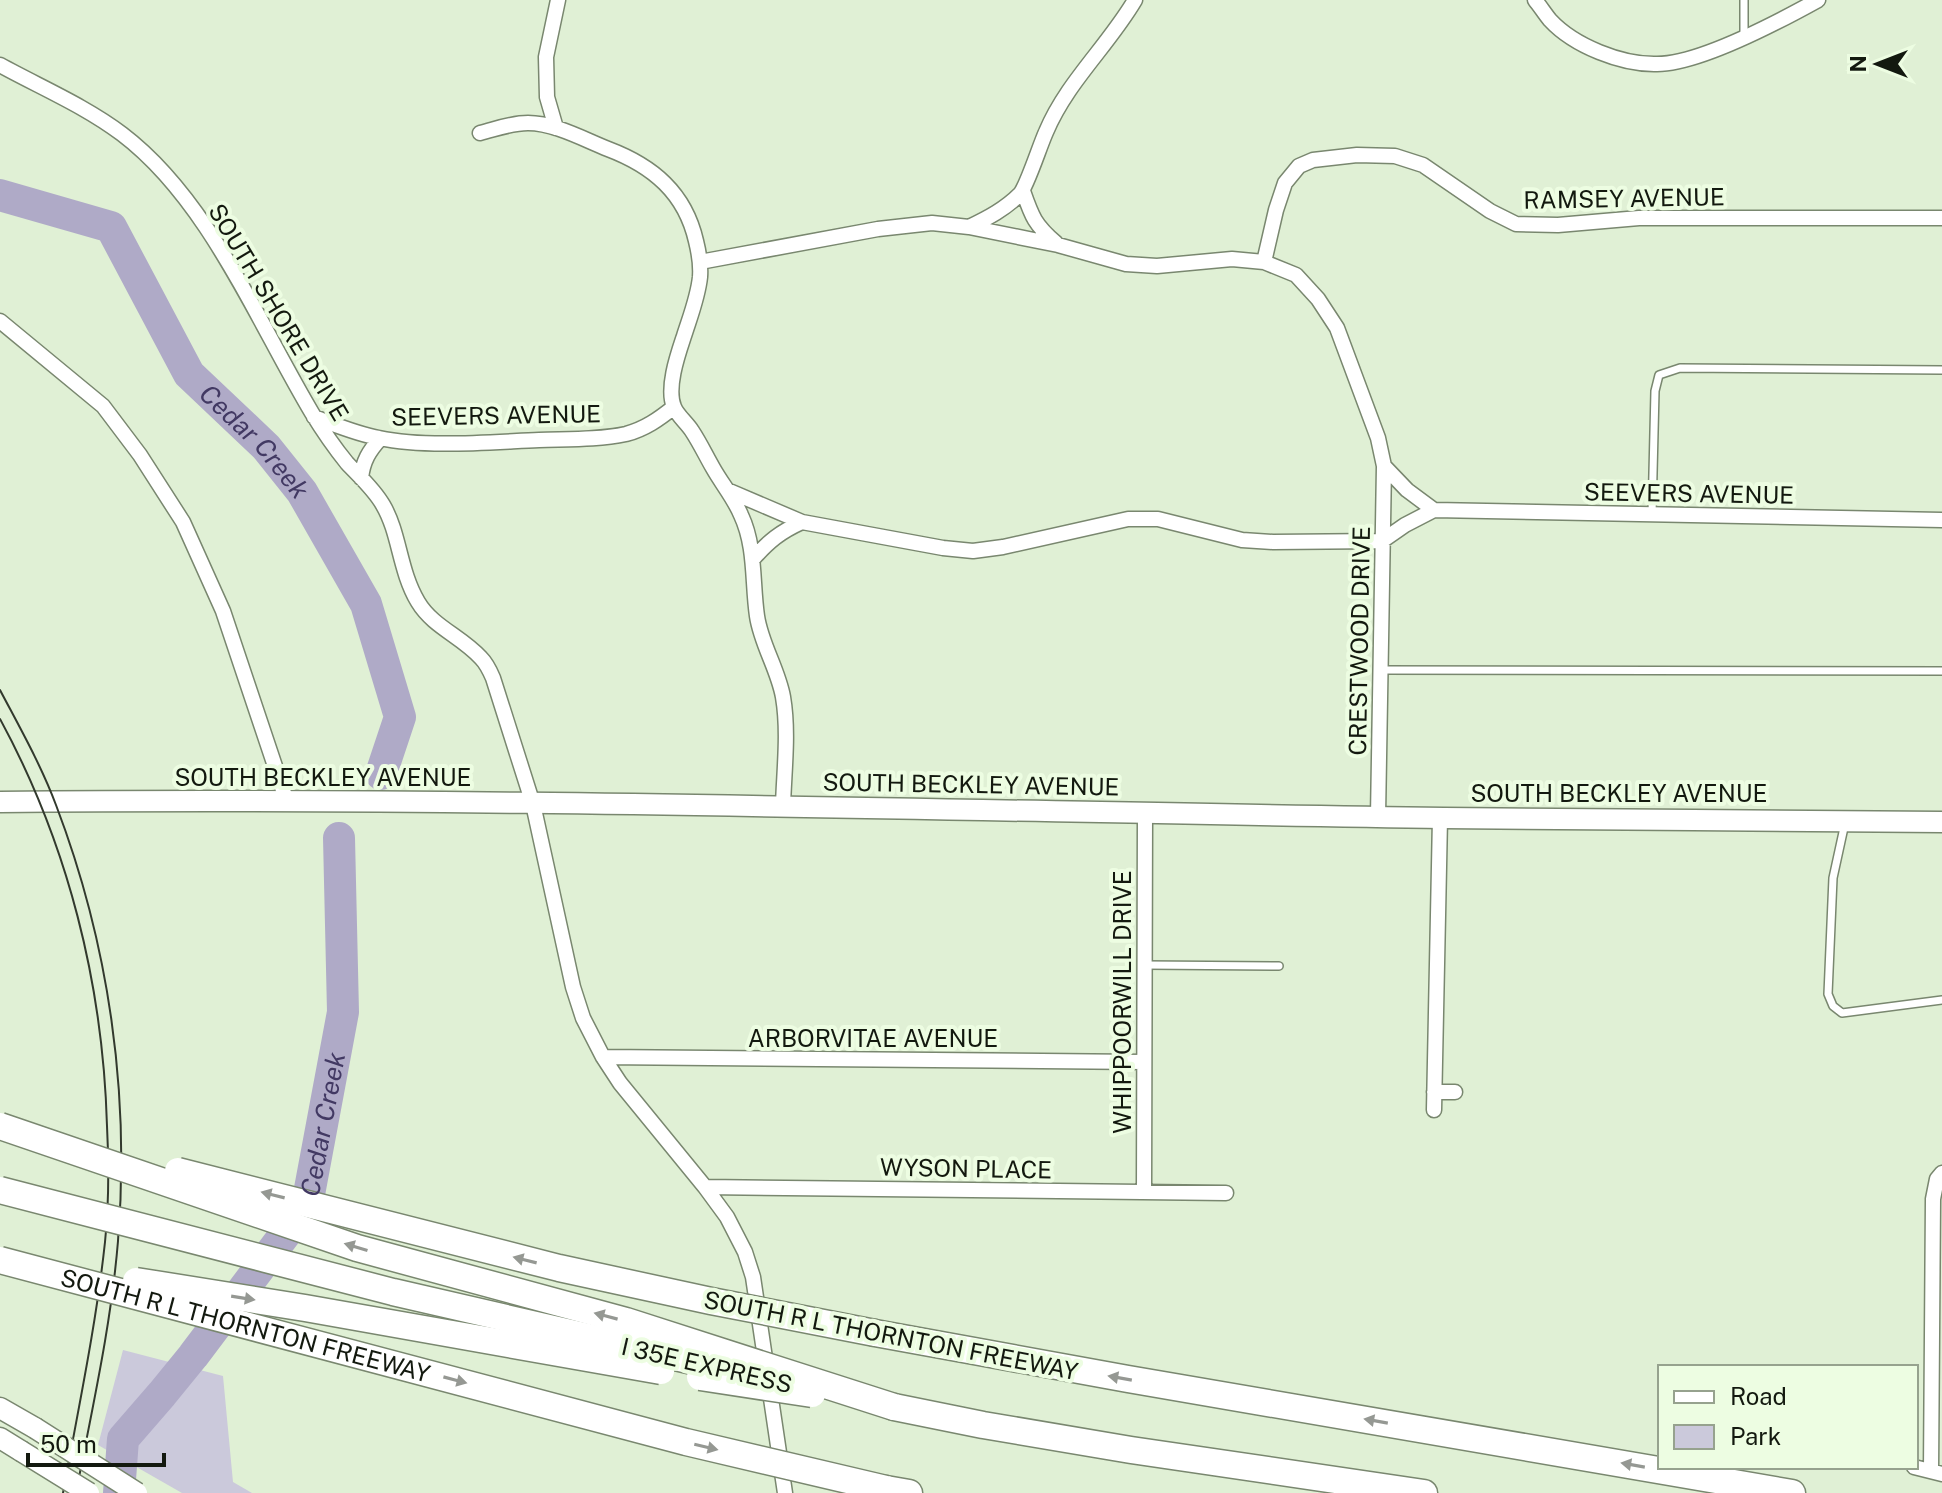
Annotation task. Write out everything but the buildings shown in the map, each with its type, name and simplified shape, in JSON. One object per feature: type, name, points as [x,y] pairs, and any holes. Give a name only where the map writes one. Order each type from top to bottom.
[{"type":"highway","name":"SOUTH R L THORNTON FREEWAY","points":[[0,1126],[559,1268],[711,1301],[1128,1379],[1792,1493]]},
{"type":"highway","points":[[0,1126],[357,1248],[626,1321],[894,1407]]},
{"type":"highway","name":"I 35E EXPRESS","points":[[0,1190],[393,1292],[894,1407],[1116,1448],[1424,1493]]},
{"type":"highway","name":"SOUTH R L THORNTON FREEWAY","points":[[0,1260],[686,1442],[898,1491]]},
{"type":"highway","points":[[0,1260],[305,1308],[597,1361],[894,1407]]},
{"type":"street","points":[[556,128],[547,97],[546,57],[558,0]]},
{"type":"street","points":[[969,227],[1001,211],[1023,191],[1054,112],[1135,0]]},
{"type":"street","points":[[1535,0],[1551,21],[1610,57],[1635,63],[1660,64],[1690,57],[1744,36],[1818,0]]},
{"type":"street","name":"SOUTH SHORE DRIVE","points":[[0,65],[121,133],[146,154],[183,196],[216,241],[331,444],[382,504],[409,586],[419,604],[440,627],[469,646],[483,660],[493,678],[542,837],[573,987],[583,1018],[620,1083],[705,1187],[727,1217],[745,1252],[753,1277],[785,1493]]},
{"type":"street","points":[[480,133],[526,123],[556,128],[622,154],[659,178],[677,196],[693,228],[700,262],[700,280],[674,366],[674,407],[741,513],[749,534],[757,619],[783,697],[783,806]]},
{"type":"street","name":"RAMSEY AVENUE","points":[[1264,262],[1285,183],[1299,166],[1313,160],[1357,155],[1395,156],[1423,165],[1490,211],[1516,224],[1558,225],[1639,218],[1942,218]]},
{"type":"street","points":[[1023,191],[1040,229],[1058,245]]},
{"type":"street","points":[[700,262],[904,224],[932,223],[969,227],[1058,245],[1126,264],[1157,266],[1232,259],[1264,262]]},
{"type":"street","name":"CRESTWOOD DRIVE","points":[[1264,262],[1296,275],[1318,299],[1337,328],[1378,438],[1384,466],[1378,816]]},
{"type":"street","points":[[0,321],[103,406],[140,455],[183,522],[223,611],[287,802]]},
{"type":"street","name":"SEEVERS AVENUE","points":[[314,417],[380,439],[469,442],[625,434],[658,420],[674,407]]},
{"type":"street","points":[[361,478],[363,463],[380,439]]},
{"type":"street","name":"CRESTWOOD DRIVE","points":[[1384,466],[1407,490],[1434,510]]},
{"type":"street","points":[[727,490],[802,522],[973,551],[1128,519],[1158,519],[1242,540],[1382,541]]},
{"type":"street","name":"SEEVERS AVENUE","points":[[1382,541],[1434,510],[1942,520]]},
{"type":"street","points":[[753,559],[782,531],[802,522]]},
{"type":"street","name":"SOUTH BECKLEY AVENUE","points":[[0,802],[783,806],[1440,818],[1942,822]]},
{"type":"street","name":"WHIPPOORWILL DRIVE","points":[[1144,1192],[1145,813]]},
{"type":"street","points":[[1434,1110],[1440,818]]},
{"type":"street","name":"ARBORVITAE AVENUE","points":[[603,1057],[1143,1062]]},
{"type":"street","points":[[1434,1092],[1455,1092]]},
{"type":"street","points":[[1937,1472],[1933,1199],[1937,1179],[1942,1173]]},
{"type":"street","name":"WYSON PLACE","points":[[705,1187],[1226,1193]]},
{"type":"street","points":[[0,1408],[137,1493]]},
{"type":"street","points":[[0,1438],[89,1493]]},
{"type":"lane","points":[[1744,0],[1744,36]]},
{"type":"lane","points":[[1652,514],[1655,391],[1659,375],[1680,368],[1942,370]]},
{"type":"lane","points":[[1380,670],[1942,671]]},
{"type":"lane","points":[[1845,821],[1833,878],[1828,994],[1833,1006],[1842,1013],[1942,1000]]},
{"type":"lane","points":[[1144,965],[1279,966]]},
{"type":"green space","points":[[123,1350],[223,1376],[233,1482],[252,1493],[182,1493],[98,1445]]},
{"type":"waterway","name":"Cedar Creek","points":[[0,195],[111,227],[189,374],[266,447],[302,492],[366,604],[400,717],[381,774]]},
{"type":"waterway","name":"Cedar Creek","points":[[119,1493],[123,1439],[193,1356],[307,1205],[343,1012],[339,838]]},
{"type":"tram line","points":[[0,690],[44,776],[74,858],[102,965],[118,1075],[121,1185],[115,1273],[76,1493]]},
{"type":"tram line","points":[[0,719],[45,815],[78,916],[98,1020],[104,1073],[108,1141],[105,1242],[92,1336],[63,1493]]}]
